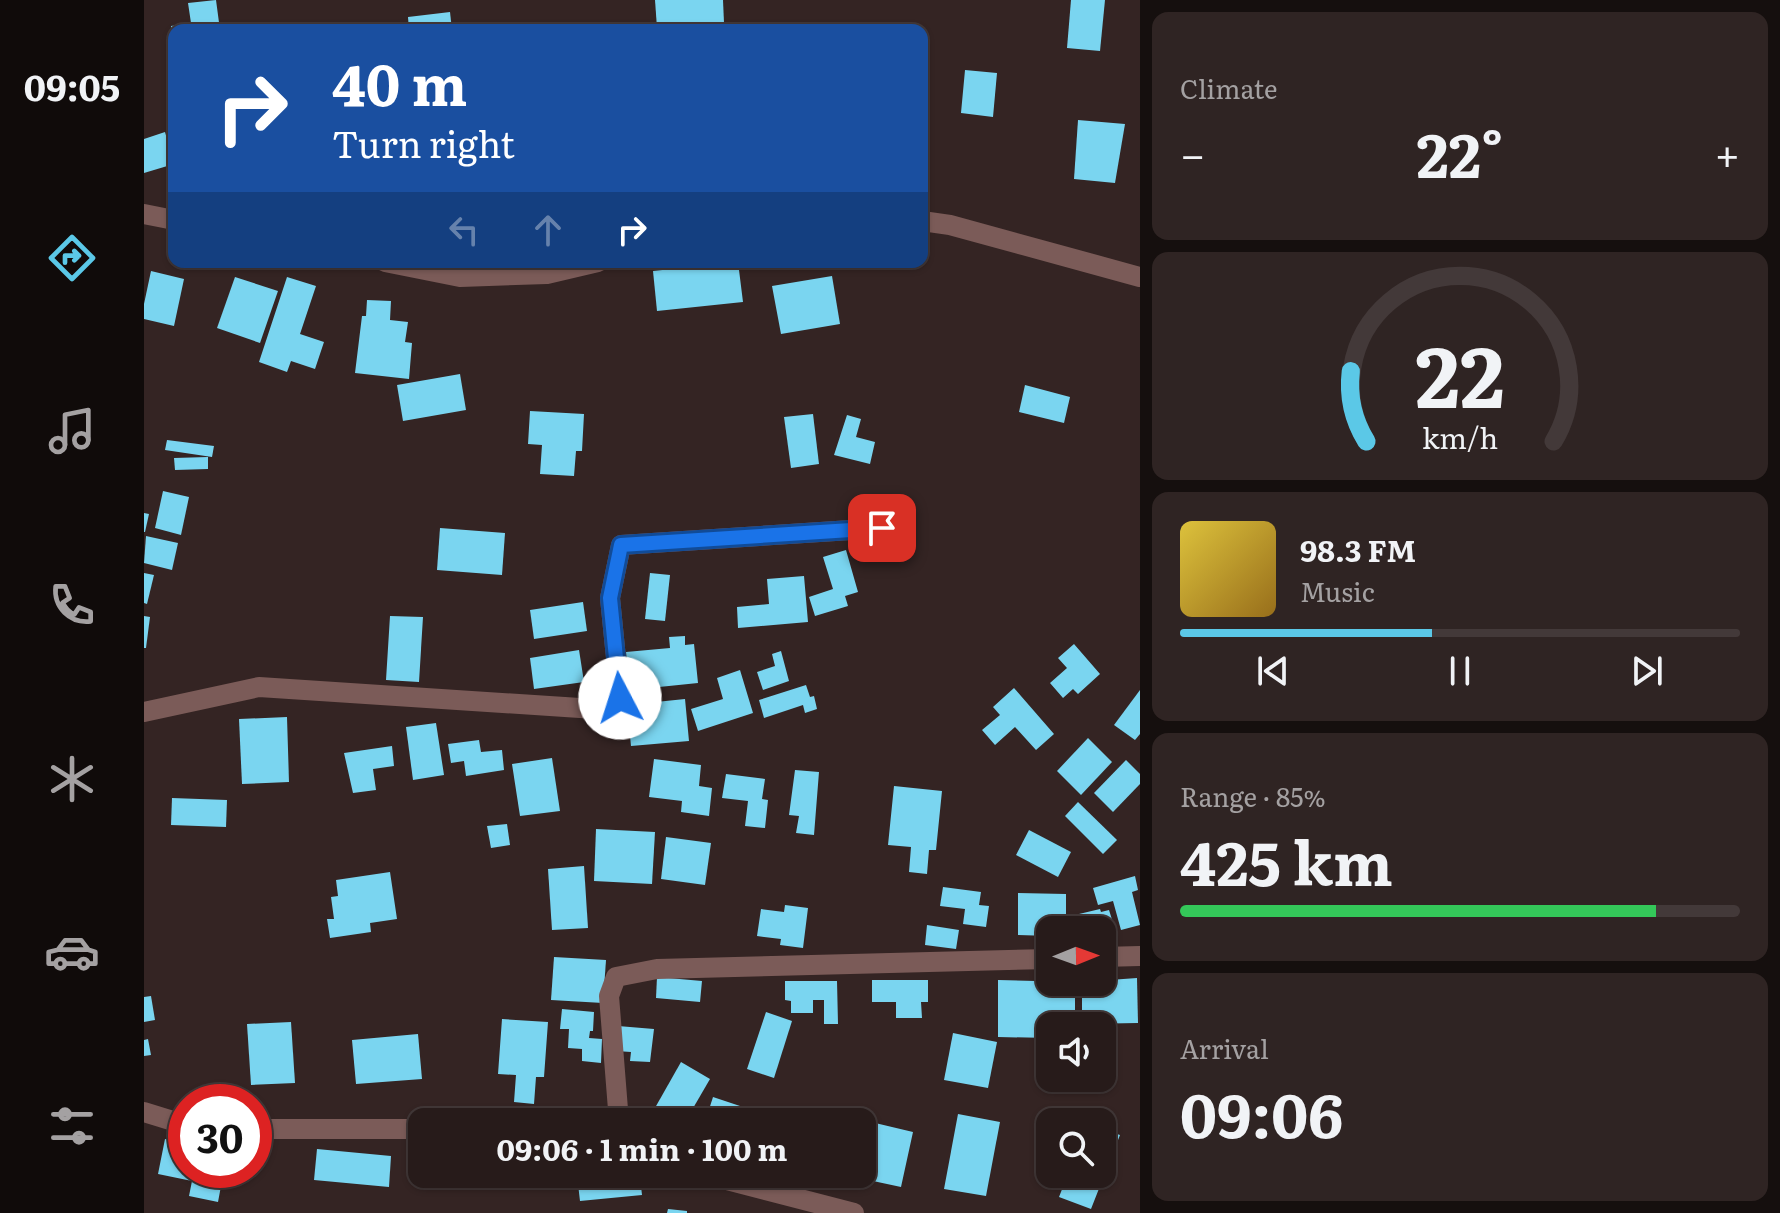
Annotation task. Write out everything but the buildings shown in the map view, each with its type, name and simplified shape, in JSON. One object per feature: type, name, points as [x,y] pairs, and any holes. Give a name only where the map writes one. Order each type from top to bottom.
[{"type":"street","points":[[144,214],[168,219]]},
{"type":"street","points":[[928,222],[950,225],[1140,277]]},
{"type":"street","points":[[415,268],[460,277],[547,274],[572,268]]},
{"type":"street","points":[[144,712],[259,687],[595,709],[620,698],[610,598],[621,545],[882,528]]},
{"type":"street","points":[[1116,957],[1140,956]]},
{"type":"street","points":[[618,1108],[609,996],[616,977],[657,969],[1036,959]]},
{"type":"street","points":[[144,1112],[168,1119]]},
{"type":"street","points":[[272,1129],[408,1129]]},
{"type":"street","points":[[758,1188],[854,1213]]},
{"type":"route","points":[[620,698],[610,598],[621,545],[882,528]]}]
